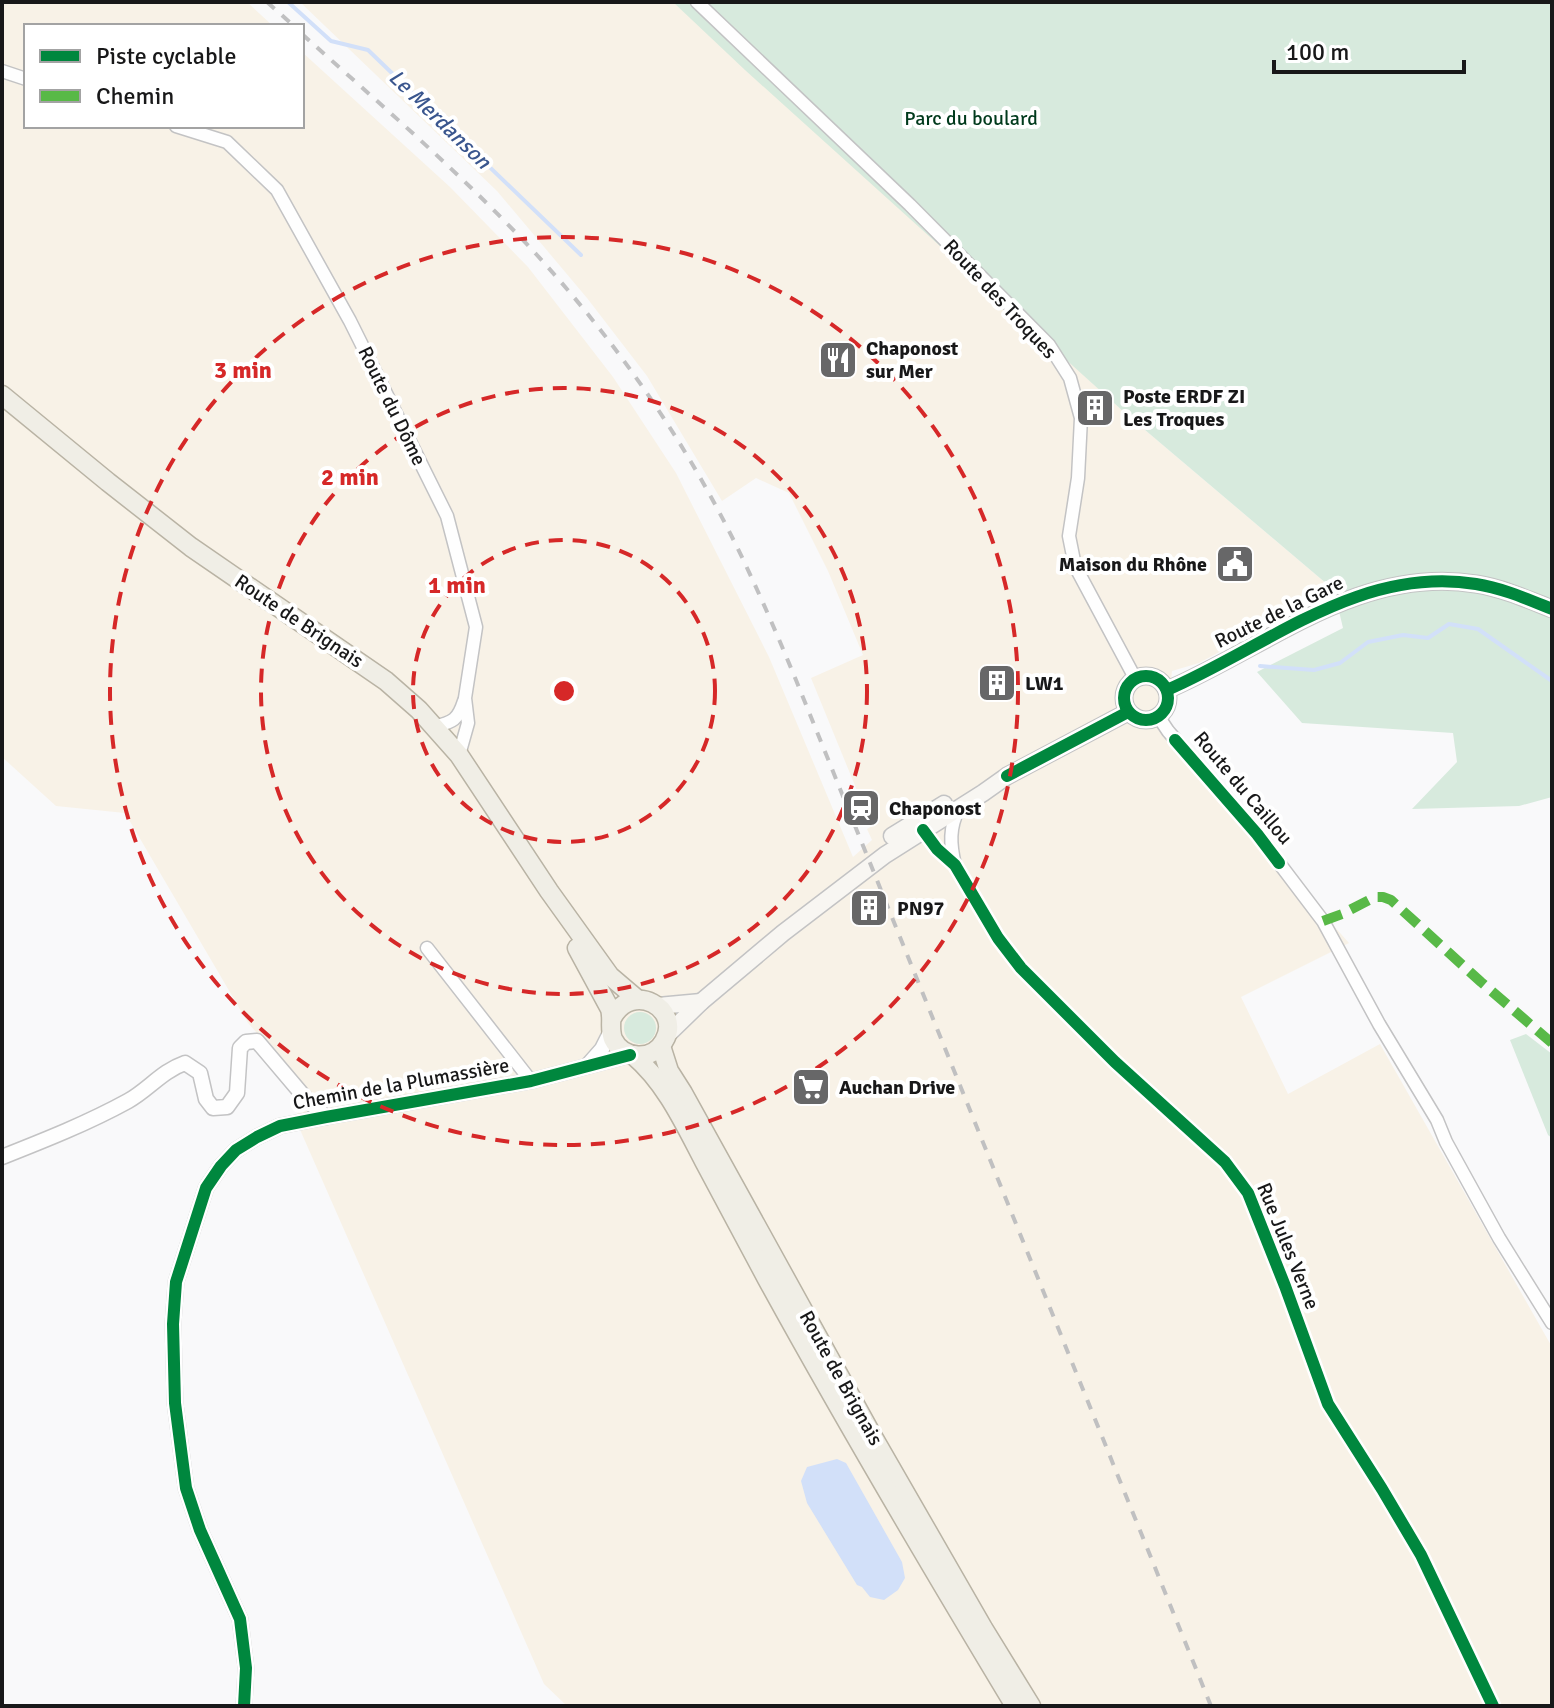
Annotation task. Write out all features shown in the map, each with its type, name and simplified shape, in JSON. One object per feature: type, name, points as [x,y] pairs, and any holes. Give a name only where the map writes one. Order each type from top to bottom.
[{"type":"main road","name":"Route de Brignais","points":[[2,395],[191,547],[386,681],[459,755],[549,891],[610,976],[637,999]]},
{"type":"main road","name":"Route de la Gare","points":[[1167,690],[1328,607],[1394,585],[1437,581],[1475,584],[1500,589],[1552,609]]},
{"type":"main road","points":[[1135,678],[1157,678],[1167,690],[1167,705],[1158,716],[1139,719],[1128,712],[1124,694],[1135,678]]},
{"type":"main road","points":[[664,1041],[667,1023],[658,1006],[637,999],[622,1005],[612,1024],[617,1046],[632,1055],[648,1054],[664,1041],[701,1002],[822,902],[885,855],[1007,776],[1128,712]]},
{"type":"main road","points":[[822,902],[855,866],[897,833],[985,781],[1007,776]]},
{"type":"main road","name":"Route de Brignais","points":[[549,891],[610,1009],[612,1024]]},
{"type":"main road","points":[[658,1006],[701,1002]]},
{"type":"main road","name":"Route de Brignais","points":[[664,1041],[669,1071],[872,1435],[1031,1706]]},
{"type":"main road","name":"Route de Brignais","points":[[632,1055],[659,1081],[768,1282],[1015,1706]]},
{"type":"street","name":"Route des Troques","points":[[697,2],[910,205],[1049,345],[1070,378],[1081,418],[1078,478],[1069,536],[1075,566],[1135,678]]},
{"type":"street","points":[[2,71],[24,78]]},
{"type":"street","name":"Route du Dôme","points":[[182,128],[227,142],[277,190],[350,321],[447,516],[476,627],[465,698],[468,723],[459,755]]},
{"type":"street","points":[[434,727],[459,716],[465,698]]},
{"type":"street","name":"Route du Caillou","points":[[1158,716],[1175,740],[1257,834],[1323,921],[1379,1024],[1437,1120],[1499,1238],[1552,1323]]},
{"type":"street","points":[[955,865],[950,841],[959,808]]},
{"type":"street","name":"Rue Jules Verne","points":[[923,830],[955,865],[998,938],[1021,968],[1115,1062],[1225,1162],[1248,1193],[1328,1404],[1421,1555],[1493,1706]]},
{"type":"street","points":[[427,948],[531,1081]]},
{"type":"street","points":[[587,1066],[602,1049],[612,1024]]},
{"type":"street","points":[[2,1157],[54,1137],[131,1100],[171,1068],[185,1063],[200,1073],[206,1099],[213,1108],[227,1107],[237,1093],[240,1048],[246,1042],[257,1041],[307,1100],[326,1117]]},
{"type":"street","name":"Chemin de la Plumassière","points":[[244,1706],[246,1668],[240,1619],[200,1530],[186,1488],[174,1387],[176,1282],[206,1188],[236,1150],[280,1126],[531,1081],[632,1055]]},
{"type":"shaded area","points":[[2,2],[247,2],[271,24],[24,24],[24,128],[304,128],[304,54],[450,187],[528,267],[613,377],[676,473],[769,657],[853,857],[872,840],[867,829],[872,826],[868,816],[872,814],[863,792],[858,793],[811,678],[863,655],[828,571],[789,493],[756,478],[722,501],[647,376],[587,298],[497,191],[300,2],[676,2],[1125,413],[1334,590],[1199,663],[1172,671],[1165,736],[1349,943],[1241,997],[1288,1094],[1380,1044],[1552,1347],[1552,1706],[567,1706],[544,1684],[294,1116],[315,1099],[248,1023],[125,813],[56,806],[2,757]]},
{"type":"green space","name":"Parc du boulard","points":[[673,2],[1552,2],[1552,797],[1519,806],[1412,809],[1457,762],[1453,733],[1302,723],[1257,672],[1343,628],[1334,590],[1125,413]]},
{"type":"green space","points":[[640,1012],[651,1017],[656,1028],[651,1039],[640,1044],[629,1039],[624,1028],[629,1017]]},
{"type":"green space","points":[[1526,1034],[1552,1054],[1552,1138],[1548,1135],[1510,1040]]},
{"type":"water","points":[[837,1459],[846,1463],[902,1562],[905,1578],[898,1590],[884,1600],[870,1597],[857,1585],[807,1503],[801,1481],[807,1467]]},
{"type":"waterway","name":"Le Merdanson","points":[[288,2],[331,41],[368,50],[581,255]]},
{"type":"waterway","points":[[1260,666],[1314,670],[1340,663],[1368,642],[1403,635],[1428,638],[1449,624],[1478,629],[1552,681]]},
{"type":"railway","points":[[267,2],[292,24]]},
{"type":"railway","points":[[304,36],[451,168],[560,281],[649,396],[719,511],[796,680],[1211,1706]]},
{"type":"marked path","points":[[1323,921],[1375,897],[1391,900],[1552,1043]]},
{"type":"cycle path","points":[[1167,690],[1316,614],[1393,586],[1434,581],[1476,584],[1505,591],[1552,609]]},
{"type":"cycle path","points":[[1146,676],[1162,682],[1168,698],[1162,714],[1146,720],[1130,714],[1124,698],[1130,682],[1146,676]]},
{"type":"cycle path","points":[[1007,776],[1128,712]]},
{"type":"cycle path","points":[[1175,740],[1279,863]]},
{"type":"cycle path","points":[[923,830],[937,849],[955,865],[998,938],[1021,968],[1115,1062],[1225,1162],[1248,1193],[1328,1404],[1421,1555],[1493,1706]]},
{"type":"cycle path","points":[[244,1706],[246,1668],[240,1619],[200,1530],[186,1488],[175,1403],[173,1324],[176,1282],[206,1188],[236,1150],[280,1126],[531,1081],[630,1055]]},
{"type":"place","name":"Chaponost sur Mer","points":[[838,360]]},
{"type":"place","name":"Poste ERDF ZI Les Troques","points":[[1095,408]]},
{"type":"place","name":"Maison du Rhône","points":[[1235,564]]},
{"type":"place","name":"LW1","points":[[997,683]]},
{"type":"place","name":"Chaponost","points":[[861,808]]},
{"type":"place","name":"PN97","points":[[869,908]]},
{"type":"place","name":"Auchan Drive","points":[[811,1087]]}]
